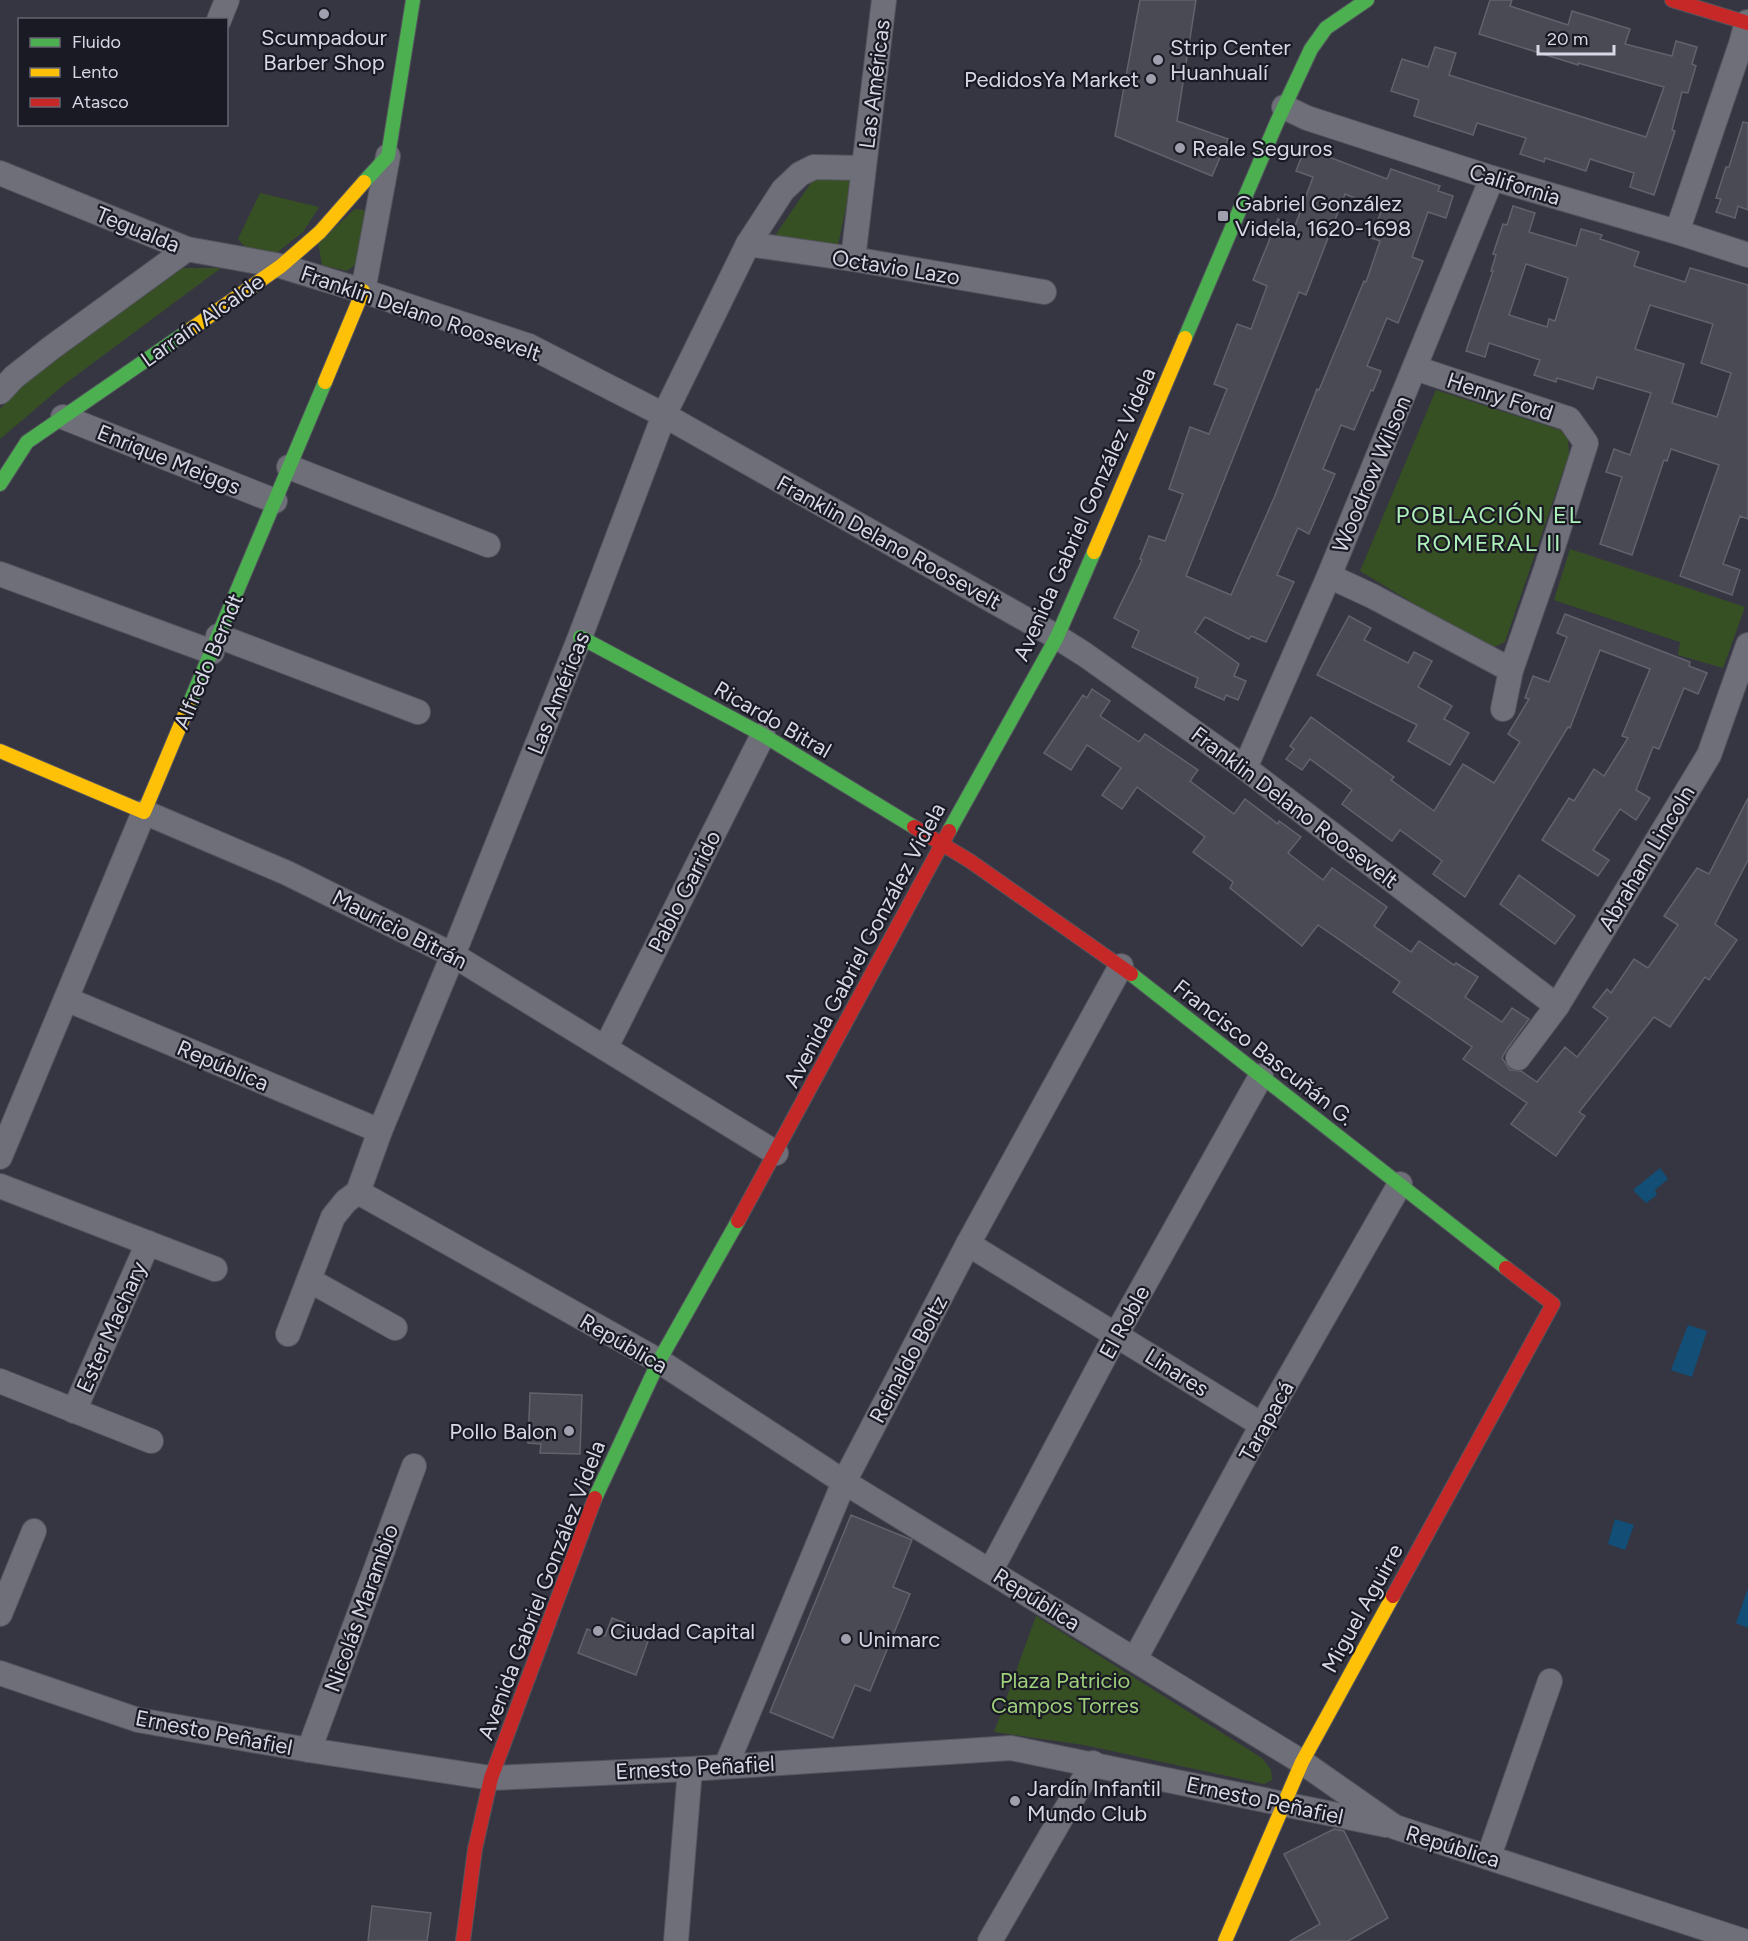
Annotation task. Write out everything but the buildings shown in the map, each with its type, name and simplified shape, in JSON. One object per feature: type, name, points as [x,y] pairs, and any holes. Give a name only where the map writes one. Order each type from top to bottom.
[{"type":"street","points":[[220,18],[227,0]]},
{"type":"street","points":[[388,156],[413,0]]},
{"type":"street","name":"Las Américas","points":[[853,260],[884,0]]},
{"type":"street","name":"Avenida Gabriel González Videla","points":[[463,1941],[475,1849],[491,1778],[599,1487],[659,1361],[776,1153],[942,844],[1057,637],[1311,49],[1326,27],[1367,0]]},
{"type":"street","points":[[1672,0],[1747,23],[1677,232]]},
{"type":"street","points":[[1325,9],[1326,27]]},
{"type":"street","name":"California","points":[[1284,107],[1307,118],[1492,178],[1748,255]]},
{"type":"street","name":"Larraín Alcalde","points":[[0,484],[27,442],[281,266],[320,232],[388,156]]},
{"type":"street","name":"Alfredo Berndt","points":[[0,1157],[363,291],[388,156]]},
{"type":"street","name":"Las Américas","points":[[288,1334],[333,1217],[346,1201],[358,1192],[380,1131],[580,637],[664,415],[748,244],[783,190],[800,174],[814,167],[863,168]]},
{"type":"street","name":"Tegualda","points":[[0,173],[187,249],[281,266]]},
{"type":"street","name":"Woodrow Wilson","points":[[1245,768],[1329,576],[1492,178]]},
{"type":"street","name":"Octavio Lazo","points":[[748,244],[1044,292]]},
{"type":"street","points":[[0,392],[14,377],[51,348],[187,249]]},
{"type":"street","name":"Franklin Delano Roosevelt","points":[[281,266],[529,346],[664,415],[1057,637],[1245,768],[1557,1006]]},
{"type":"street","name":"Henry Ford","points":[[1415,368],[1569,418],[1586,443],[1511,670],[1503,709]]},
{"type":"street","name":"Enrique Meiggs","points":[[63,417],[275,501]]},
{"type":"street","points":[[289,467],[488,545]]},
{"type":"street","points":[[0,574],[418,712]]},
{"type":"street","points":[[1329,576],[1511,670]]},
{"type":"street","name":"Ricardo Bitral","points":[[580,637],[763,735],[942,844]]},
{"type":"street","name":"Abraham Lincoln","points":[[1518,1058],[1557,1006],[1709,755],[1748,645]]},
{"type":"street","name":"Pablo Garrido","points":[[606,1047],[763,735]]},
{"type":"street","name":"Mauricio Bitrán","points":[[0,751],[287,873],[453,954],[776,1153]]},
{"type":"street","name":"Francisco Bascuñán G.","points":[[942,844],[1121,966],[1553,1304]]},
{"type":"street","name":"Reinaldo Boltz","points":[[726,1766],[844,1482],[968,1244],[1121,966]]},
{"type":"street","name":"República","points":[[66,999],[380,1131]]},
{"type":"street","name":"El Roble","points":[[991,1570],[1116,1335],[1261,1076]]},
{"type":"street","name":"Tarapacá","points":[[1135,1659],[1263,1425],[1400,1184]]},
{"type":"street","name":"Ester Machary","points":[[0,1186],[215,1269]]},
{"type":"street","name":"República","points":[[358,1192],[659,1361],[844,1482],[1302,1762],[1395,1827],[1744,1941]]},
{"type":"street","name":"Ester Machary","points":[[74,1411],[148,1243]]},
{"type":"street","name":"Linares","points":[[968,1244],[1263,1425]]},
{"type":"street","points":[[309,1280],[395,1328]]},
{"type":"street","name":"Miguel Aguirre","points":[[1225,1941],[1302,1762],[1553,1304]]},
{"type":"street","name":"Ester Machary","points":[[0,1382],[151,1441]]},
{"type":"street","name":"Nicolás Marambio","points":[[309,1750],[414,1466]]},
{"type":"street","points":[[0,1614],[34,1531]]},
{"type":"street","name":"Ernesto Peñafiel","points":[[0,1673],[138,1719],[309,1750],[491,1778],[690,1769],[1011,1748],[1093,1763],[1395,1827]]},
{"type":"street","points":[[1489,1857],[1550,1681]]},
{"type":"street","points":[[990,1941],[1093,1763]]},
{"type":"street","points":[[676,1941],[690,1769]]},
{"type":"green space","points":[[815,177],[852,178],[837,250],[772,240]]},
{"type":"green space","points":[[260,193],[319,207],[303,232],[275,254],[245,247],[238,239]]},
{"type":"green space","points":[[355,209],[364,210],[362,259],[347,271],[322,265],[318,243]]},
{"type":"green space","points":[[183,268],[221,268],[66,383],[0,439],[0,409],[29,378]]},
{"type":"green space","points":[[1436,390],[1560,430],[1568,438],[1569,454],[1505,642],[1494,647],[1482,645],[1360,571]]},
{"type":"green space","points":[[1570,549],[1745,607],[1723,668],[1678,655],[1680,642],[1554,600]]},
{"type":"green space","name":"Plaza Patricio Campos Torres","points":[[1036,1616],[1262,1758],[1271,1770],[1272,1780],[1264,1784],[1084,1745],[994,1732]]},
{"type":"water","points":[[1660,1168],[1668,1179],[1655,1190],[1657,1195],[1646,1203],[1633,1190]]},
{"type":"water","points":[[1688,1325],[1707,1331],[1692,1377],[1671,1370]]},
{"type":"water","points":[[1615,1519],[1634,1525],[1625,1550],[1608,1544]]},
{"type":"water","points":[[1748,1588],[1748,1628],[1736,1623]]},
{"type":"traffic: fast","points":[[364,182],[388,156],[413,0]]},
{"type":"traffic: fast","points":[[1185,338],[1277,122],[1311,49],[1326,28],[1367,0]]},
{"type":"traffic: fast","points":[[0,484],[27,442],[191,329]]},
{"type":"traffic: fast","points":[[188,707],[325,382]]},
{"type":"traffic: fast","points":[[949,831],[1057,637],[1094,552]]},
{"type":"traffic: fast","points":[[580,637],[763,735],[914,827]]},
{"type":"traffic: fast","points":[[1131,974],[1506,1268]]},
{"type":"traffic: fast","points":[[595,1498],[659,1361],[738,1221]]},
{"type":"traffic: slow","points":[[191,329],[281,266],[320,232],[364,182]]},
{"type":"traffic: slow","points":[[325,382],[363,291]]},
{"type":"traffic: slow","points":[[1094,552],[1185,338]]},
{"type":"traffic: slow","points":[[0,751],[144,812],[188,707]]},
{"type":"traffic: slow","points":[[1225,1941],[1302,1762],[1393,1596]]},
{"type":"traffic: jam","points":[[1672,0],[1748,23]]},
{"type":"traffic: jam","points":[[914,827],[970,861],[1131,974]]},
{"type":"traffic: jam","points":[[738,1221],[949,831]]},
{"type":"traffic: jam","points":[[1393,1596],[1553,1304],[1506,1268]]},
{"type":"traffic: jam","points":[[463,1941],[475,1849],[491,1778],[595,1498]]},
{"type":"place","name":"Scumpadour Barber Shop","points":[[324,14]]},
{"type":"place","name":"Strip Center Huanhualí","points":[[1158,60]]},
{"type":"place","name":"PedidosYa Market","points":[[1151,79]]},
{"type":"place","name":"Reale Seguros","points":[[1180,148]]},
{"type":"place","name":"Gabriel González Videla, 1620-1698","points":[[1223,216]]},
{"type":"place","name":"Pollo Balon","points":[[569,1431]]},
{"type":"place","name":"Ciudad Capital","points":[[598,1631]]},
{"type":"place","name":"Unimarc","points":[[846,1639]]},
{"type":"place","name":"Jardín Infantil Mundo Club","points":[[1015,1801]]},
{"type":"district","name":"POBLACIÓN EL ROMERAL II","points":[[1489,529]]}]
